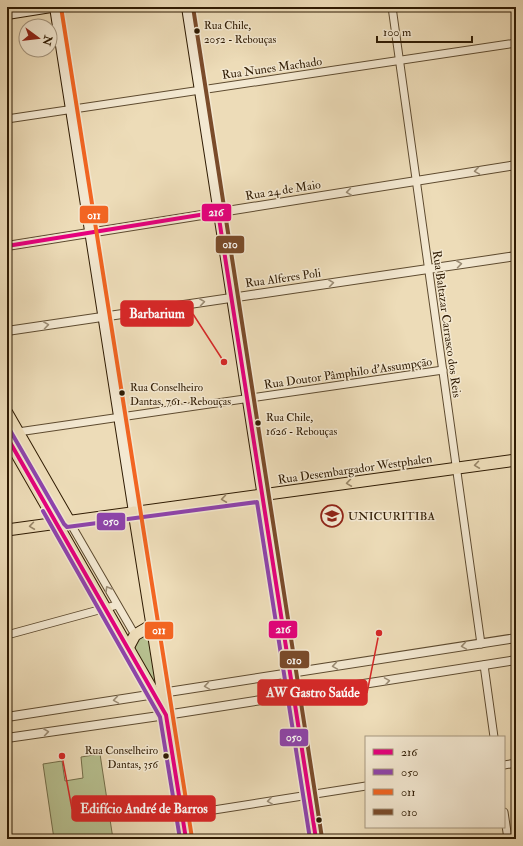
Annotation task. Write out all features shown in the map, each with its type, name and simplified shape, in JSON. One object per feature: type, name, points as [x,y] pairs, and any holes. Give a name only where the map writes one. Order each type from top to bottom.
[{"type":"main road","points":[[7,14],[51,7]]},
{"type":"main road","points":[[55,7],[152,625],[159,693],[166,715],[186,839]]},
{"type":"main road","points":[[186,7],[316,839]]},
{"type":"main road","points":[[7,413],[69,521]]},
{"type":"main road","points":[[7,437],[128,648],[159,693]]},
{"type":"main road","points":[[24,466],[34,460]]},
{"type":"main road","name":"Rua Desembargador Westphalen","points":[[7,530],[516,460]]},
{"type":"main road","points":[[128,648],[135,634],[152,625]]},
{"type":"street","name":"Rua Baltazar Carrasco dos Reis","points":[[392,7],[481,644]]},
{"type":"street","name":"Rua Nunes Machado","points":[[7,119],[516,43]]},
{"type":"street","name":"Rua 24 de Maio","points":[[7,246],[516,165]]},
{"type":"street","name":"Rua Alferes Poli","points":[[7,331],[516,256]]},
{"type":"street","name":"Rua Doutor Pâmphilo d'Assumpção","points":[[18,432],[443,370]]},
{"type":"street","points":[[69,521],[135,634]]},
{"type":"street","points":[[8,633],[117,605]]},
{"type":"street","points":[[7,717],[516,638]]},
{"type":"street","points":[[7,738],[293,696],[516,660]]},
{"type":"street","points":[[484,665],[494,736]]},
{"type":"street","points":[[505,765],[516,763]]},
{"type":"street","points":[[182,815],[365,786]]},
{"type":"street","points":[[505,819],[508,839]]},
{"type":"green space","points":[[150,634],[158,687],[155,687],[134,650],[138,639]]},
{"type":"green space","points":[[100,754],[113,839],[91,839],[87,836],[83,836],[78,839],[54,839],[43,764],[62,761],[65,781],[83,778],[81,757]]},
{"type":"transit line","name":"011","points":[[61,7],[192,838]]},
{"type":"transit line","name":"010","points":[[193,7],[322,838]]},
{"type":"transit line","name":"216","points":[[7,246],[218,212],[316,839]]},
{"type":"transit line","name":"050","points":[[7,425],[67,527],[257,502],[310,839]]},
{"type":"transit line","name":"216","points":[[7,437],[166,715],[186,839]]},
{"type":"transit line","name":"050","points":[[43,511],[160,717],[180,839]]},
{"type":"place","name":"Rua Chile, 2052 - Rebouças","points":[[197,31]]},
{"type":"place","name":"Barbarium","points":[[224,362]]},
{"type":"place","name":"Rua Conselheiro Dantas, 761 - Rebouças","points":[[122,393]]},
{"type":"place","name":"Rua Chile, 1626 - Rebouças","points":[[258,423]]},
{"type":"place","name":"UNICURITIBA","points":[[332,516]]},
{"type":"place","name":"AW Gastro Saúde","points":[[379,633]]},
{"type":"place","name":"Edifício André de Barros","points":[[62,756]]},
{"type":"place","name":"Rua Conselheiro Dantas, 356","points":[[166,756]]}]
